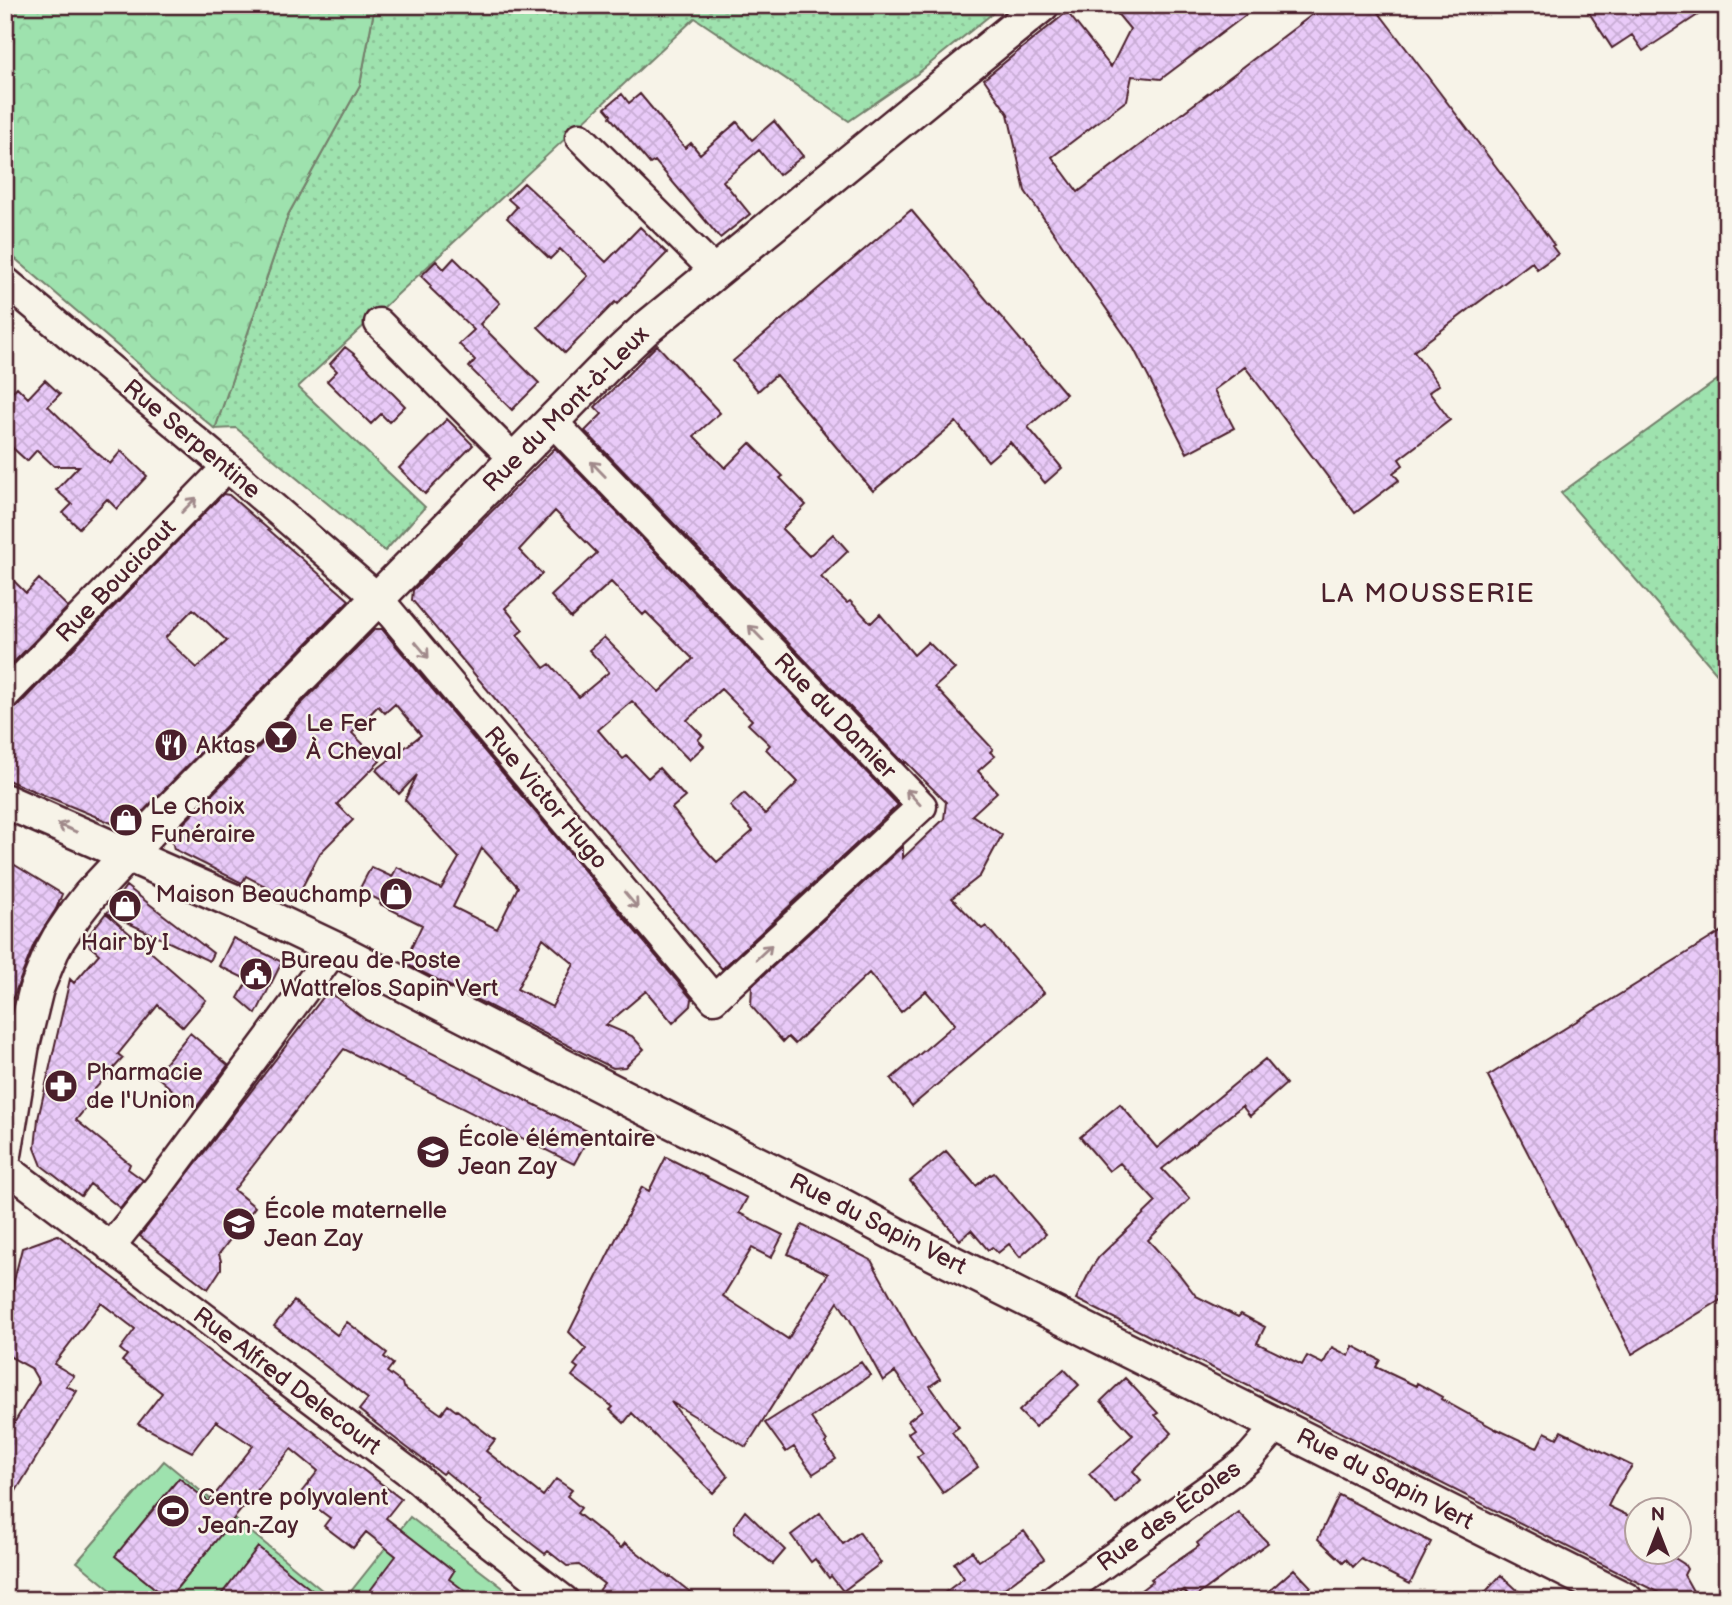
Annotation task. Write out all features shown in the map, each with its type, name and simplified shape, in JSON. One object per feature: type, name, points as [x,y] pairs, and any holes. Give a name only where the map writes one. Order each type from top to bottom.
[{"type":"street","name":"Rue du Mont-à-Leux","points":[[5,1152],[22,1047],[36,990],[59,938],[90,895],[514,459],[644,330],[1042,5]]},
{"type":"street","points":[[580,137],[715,271]]},
{"type":"street","name":"Rue Serpentine","points":[[5,281],[378,598]]},
{"type":"street","points":[[379,323],[514,459]]},
{"type":"street","name":"Rue du Damier","points":[[552,421],[922,806],[714,999]]},
{"type":"street","name":"Rue Boucicaut","points":[[5,695],[227,467]]},
{"type":"street","name":"Rue Victor Hugo","points":[[378,598],[714,999]]},
{"type":"street","name":"Rue du Sapin Vert","points":[[5,802],[128,854],[335,949],[653,1112],[1626,1600]]},
{"type":"street","points":[[110,1247],[159,1186],[335,949]]},
{"type":"street","name":"Rue Alfred Delecourt","points":[[5,1167],[418,1479],[478,1534],[564,1600]]},
{"type":"street","name":"Rue des Écoles","points":[[1054,1600],[1241,1465],[1278,1425]]},
{"type":"green space","points":[[5,5],[375,5],[360,85],[288,215],[215,429],[5,250]]},
{"type":"green space","points":[[375,5],[1003,5],[917,74],[849,121],[695,18],[298,387],[425,507],[385,551],[236,428],[215,429],[288,215],[360,85]]},
{"type":"green space","points":[[1727,373],[1727,685],[1561,493]]},
{"type":"green space","name":"Centre polyvalent Jean-Zay","points":[[164,1461],[334,1600],[123,1600],[77,1562]]},
{"type":"green space","name":"Centre polyvalent Jean-Zay","points":[[410,1517],[519,1600],[344,1600]]},
{"type":"building","points":[[1110,5],[1259,5],[1161,79],[1132,76],[1127,100],[1052,157],[1078,192],[1325,5],[1373,5],[1554,245],[1552,246],[1558,254],[1537,269],[1532,262],[1414,351],[1439,385],[1429,392],[1450,420],[1399,459],[1403,465],[1393,473],[1399,480],[1355,513],[1245,367],[1214,390],[1234,428],[1187,453],[1134,349],[1025,191],[1008,114],[984,79],[1067,12],[1111,67],[1130,29]]},
{"type":"building","points":[[1584,5],[1713,5],[1643,51],[1632,35],[1612,48]]},
{"type":"building","points":[[622,94],[629,103],[640,94],[685,148],[691,143],[700,154],[737,122],[752,140],[774,121],[803,156],[779,175],[759,150],[723,181],[750,214],[720,238],[655,161],[650,164],[610,117],[605,108]]},
{"type":"building","points":[[524,183],[606,262],[640,227],[667,253],[565,353],[538,327],[588,276],[560,249],[550,259],[507,218],[517,207],[508,199]]},
{"type":"building","points":[[911,210],[1066,394],[1028,427],[1062,468],[1045,483],[1010,442],[988,461],[956,422],[873,491],[776,375],[758,391],[733,361]]},
{"type":"building","points":[[454,258],[500,303],[480,324],[539,383],[512,410],[469,367],[475,360],[459,344],[474,330],[421,276],[436,261],[444,269]]},
{"type":"building","points":[[657,345],[720,413],[694,436],[725,468],[750,443],[783,476],[780,478],[806,505],[782,529],[809,556],[833,534],[848,551],[821,577],[871,623],[880,614],[914,655],[928,642],[955,669],[935,687],[993,749],[990,752],[995,756],[978,771],[997,792],[972,815],[1002,835],[980,876],[952,898],[982,929],[986,926],[1044,993],[912,1106],[891,1079],[955,1024],[926,991],[901,1012],[869,973],[795,1044],[788,1037],[783,1042],[751,1006],[752,986],[903,846],[903,858],[944,819],[946,802],[905,761],[905,764],[585,431],[602,414],[595,407]]},
{"type":"building","points":[[345,347],[405,406],[389,422],[381,414],[371,424],[327,381],[337,371],[330,364]]},
{"type":"building","points":[[45,380],[60,394],[48,406],[88,445],[110,464],[121,451],[147,476],[117,509],[107,499],[79,528],[63,513],[72,504],[56,490],[79,466],[54,466],[37,450],[27,461],[5,441],[5,399],[17,387],[28,398]]},
{"type":"building","points":[[447,419],[473,445],[425,494],[399,468]]},
{"type":"building","points":[[555,448],[898,805],[722,969],[412,600],[413,590]],"holes":[[[555,511],[597,553],[551,596],[571,618],[611,582],[643,615],[646,612],[693,659],[659,692],[604,637],[589,650],[609,672],[579,697],[550,664],[544,668],[517,635],[523,630],[505,608],[542,574],[519,550]],[[721,689],[752,720],[748,724],[770,745],[766,749],[798,782],[765,814],[744,793],[730,806],[753,831],[717,862],[672,808],[685,797],[659,768],[648,778],[627,756],[623,759],[598,730],[632,701],[689,760],[704,746],[698,740],[702,735],[687,720]]]},
{"type":"building","points":[[223,494],[229,495],[349,600],[126,829],[5,779],[5,711],[17,707]],"holes":[[[193,609],[227,641],[197,668],[165,638]]]},
{"type":"building","points":[[5,572],[26,593],[39,579],[68,607],[5,671]]},
{"type":"building","points":[[375,629],[382,629],[692,999],[691,1006],[673,1023],[646,991],[606,1025],[632,1036],[644,1049],[625,1067],[613,1068],[404,963],[422,925],[359,890],[371,867],[392,877],[397,867],[441,889],[459,858],[405,800],[417,775],[399,794],[376,770],[421,735],[395,704],[385,713],[378,706],[352,733],[380,761],[337,804],[353,820],[320,853],[297,897],[280,889],[278,893],[246,876],[242,883],[174,849],[171,836]],"holes":[[[482,848],[518,887],[497,929],[453,907]],[[543,938],[574,964],[552,1007],[517,989]]]},
{"type":"building","points":[[5,859],[62,894],[34,944],[5,1018]]},
{"type":"building","points":[[126,886],[213,953],[209,961],[107,913]]},
{"type":"building","points":[[106,913],[206,1000],[183,1027],[158,1005],[118,1054],[123,1058],[93,1091],[97,1094],[76,1120],[130,1164],[128,1169],[143,1180],[120,1208],[90,1184],[81,1196],[42,1166],[35,1148],[38,1119],[70,979],[74,983],[99,954],[84,941]]},
{"type":"building","points":[[1727,928],[1727,1296],[1632,1354],[1488,1076]]},
{"type":"building","name":"Bureau de Poste Wattrelos Sapin Vert","points":[[233,938],[282,962],[256,1014],[238,998],[248,980],[219,966]]},
{"type":"building","points":[[328,991],[366,1020],[591,1133],[574,1164],[344,1049],[234,1190],[255,1207],[219,1254],[221,1269],[208,1289],[140,1236]]},
{"type":"building","points":[[190,1033],[228,1065],[195,1109],[155,1075]]},
{"type":"building","points":[[1265,1059],[1286,1084],[1250,1116],[1242,1106],[1162,1169],[1190,1199],[1148,1240],[1196,1296],[1265,1327],[1257,1343],[1302,1365],[1307,1356],[1323,1364],[1332,1347],[1349,1356],[1353,1346],[1380,1360],[1376,1367],[1416,1386],[1417,1383],[1497,1430],[1537,1448],[1545,1432],[1557,1438],[1561,1431],[1632,1466],[1608,1506],[1624,1514],[1624,1566],[1685,1566],[1687,1569],[1684,1575],[1698,1600],[1673,1600],[1076,1299],[1099,1257],[1156,1202],[1120,1163],[1109,1171],[1080,1137],[1120,1104],[1157,1148]]},
{"type":"building","points":[[946,1151],[976,1186],[994,1173],[1046,1234],[1020,1257],[1009,1244],[998,1253],[992,1247],[988,1250],[971,1230],[960,1240],[910,1181]]},
{"type":"building","points":[[666,1157],[747,1198],[739,1213],[783,1235],[771,1258],[752,1248],[723,1296],[788,1339],[828,1274],[788,1254],[802,1225],[871,1260],[919,1347],[940,1379],[930,1386],[959,1427],[952,1432],[978,1467],[943,1493],[917,1457],[923,1453],[908,1433],[914,1429],[908,1421],[922,1410],[895,1372],[883,1381],[838,1302],[746,1447],[671,1402],[728,1477],[713,1493],[632,1413],[624,1423],[610,1410],[613,1407],[572,1376],[578,1368],[574,1365],[586,1349],[569,1332],[642,1187],[649,1191]]},
{"type":"building","points":[[58,1235],[401,1499],[386,1518],[454,1571],[449,1579],[477,1600],[363,1600],[396,1556],[366,1532],[353,1548],[324,1526],[330,1518],[299,1495],[318,1471],[291,1449],[168,1599],[115,1556],[179,1478],[209,1502],[253,1446],[216,1421],[192,1452],[138,1424],[162,1393],[122,1361],[127,1355],[120,1349],[135,1329],[101,1303],[54,1364],[74,1376],[66,1386],[77,1391],[5,1509],[5,1438],[39,1382],[31,1368],[5,1354],[5,1317],[22,1248]]},
{"type":"building","points":[[294,1301],[337,1335],[347,1322],[387,1353],[384,1357],[393,1364],[387,1372],[402,1383],[403,1387],[441,1414],[448,1405],[457,1410],[495,1440],[486,1451],[543,1496],[556,1479],[572,1490],[567,1496],[581,1508],[577,1513],[621,1548],[625,1543],[700,1600],[592,1600],[604,1584],[579,1565],[567,1566],[548,1551],[545,1554],[479,1503],[481,1501],[445,1471],[442,1474],[397,1440],[359,1410],[368,1399],[274,1326]]},
{"type":"building","points":[[861,1362],[870,1375],[811,1418],[836,1459],[813,1474],[794,1447],[786,1452],[765,1423]]},
{"type":"building","points":[[1064,1369],[1079,1385],[1035,1427],[1019,1411]]},
{"type":"building","points":[[1125,1378],[1158,1413],[1155,1415],[1172,1433],[1133,1471],[1141,1480],[1116,1504],[1089,1474],[1133,1435],[1101,1401]]},
{"type":"building","points":[[1339,1495],[1431,1542],[1410,1584],[1361,1559],[1353,1567],[1346,1559],[1343,1562],[1318,1539]]},
{"type":"building","points":[[745,1511],[785,1550],[773,1564],[734,1533],[734,1526]]},
{"type":"building","points":[[1238,1512],[1268,1543],[1191,1600],[1184,1590],[1170,1600],[1128,1600],[1153,1581],[1151,1579],[1199,1546],[1197,1543]]},
{"type":"building","points":[[820,1513],[843,1544],[859,1532],[881,1563],[843,1591],[815,1559],[811,1562],[791,1535]]},
{"type":"building","points":[[1024,1531],[1044,1559],[988,1600],[935,1600],[964,1578],[954,1563],[972,1551],[979,1561]]},
{"type":"building","points":[[258,1547],[324,1600],[217,1600]]},
{"type":"building","points":[[1294,1569],[1311,1587],[1297,1600],[1259,1600]]},
{"type":"building","points":[[1501,1575],[1528,1600],[1478,1600]]},
{"type":"place","name":"Le Fer À Cheval","points":[[281,737]]},
{"type":"place","name":"Aktas","points":[[171,745]]},
{"type":"place","name":"Le Choix Funéraire","points":[[126,820]]},
{"type":"place","name":"Maison Beauchamp","points":[[396,894]]},
{"type":"place","name":"Hair by I","points":[[125,906]]},
{"type":"place","name":"Bureau de Poste Wattrelos Sapin Vert","points":[[256,974]]},
{"type":"place","name":"Pharmacie de l'Union","points":[[61,1086]]},
{"type":"place","name":"École élémentaire Jean Zay","points":[[433,1152]]},
{"type":"place","name":"École maternelle Jean Zay","points":[[239,1224]]},
{"type":"place","name":"Centre polyvalent Jean-Zay","points":[[173,1511]]},
{"type":"district","name":"LA MOUSSERIE","points":[[1428,594]]}]
